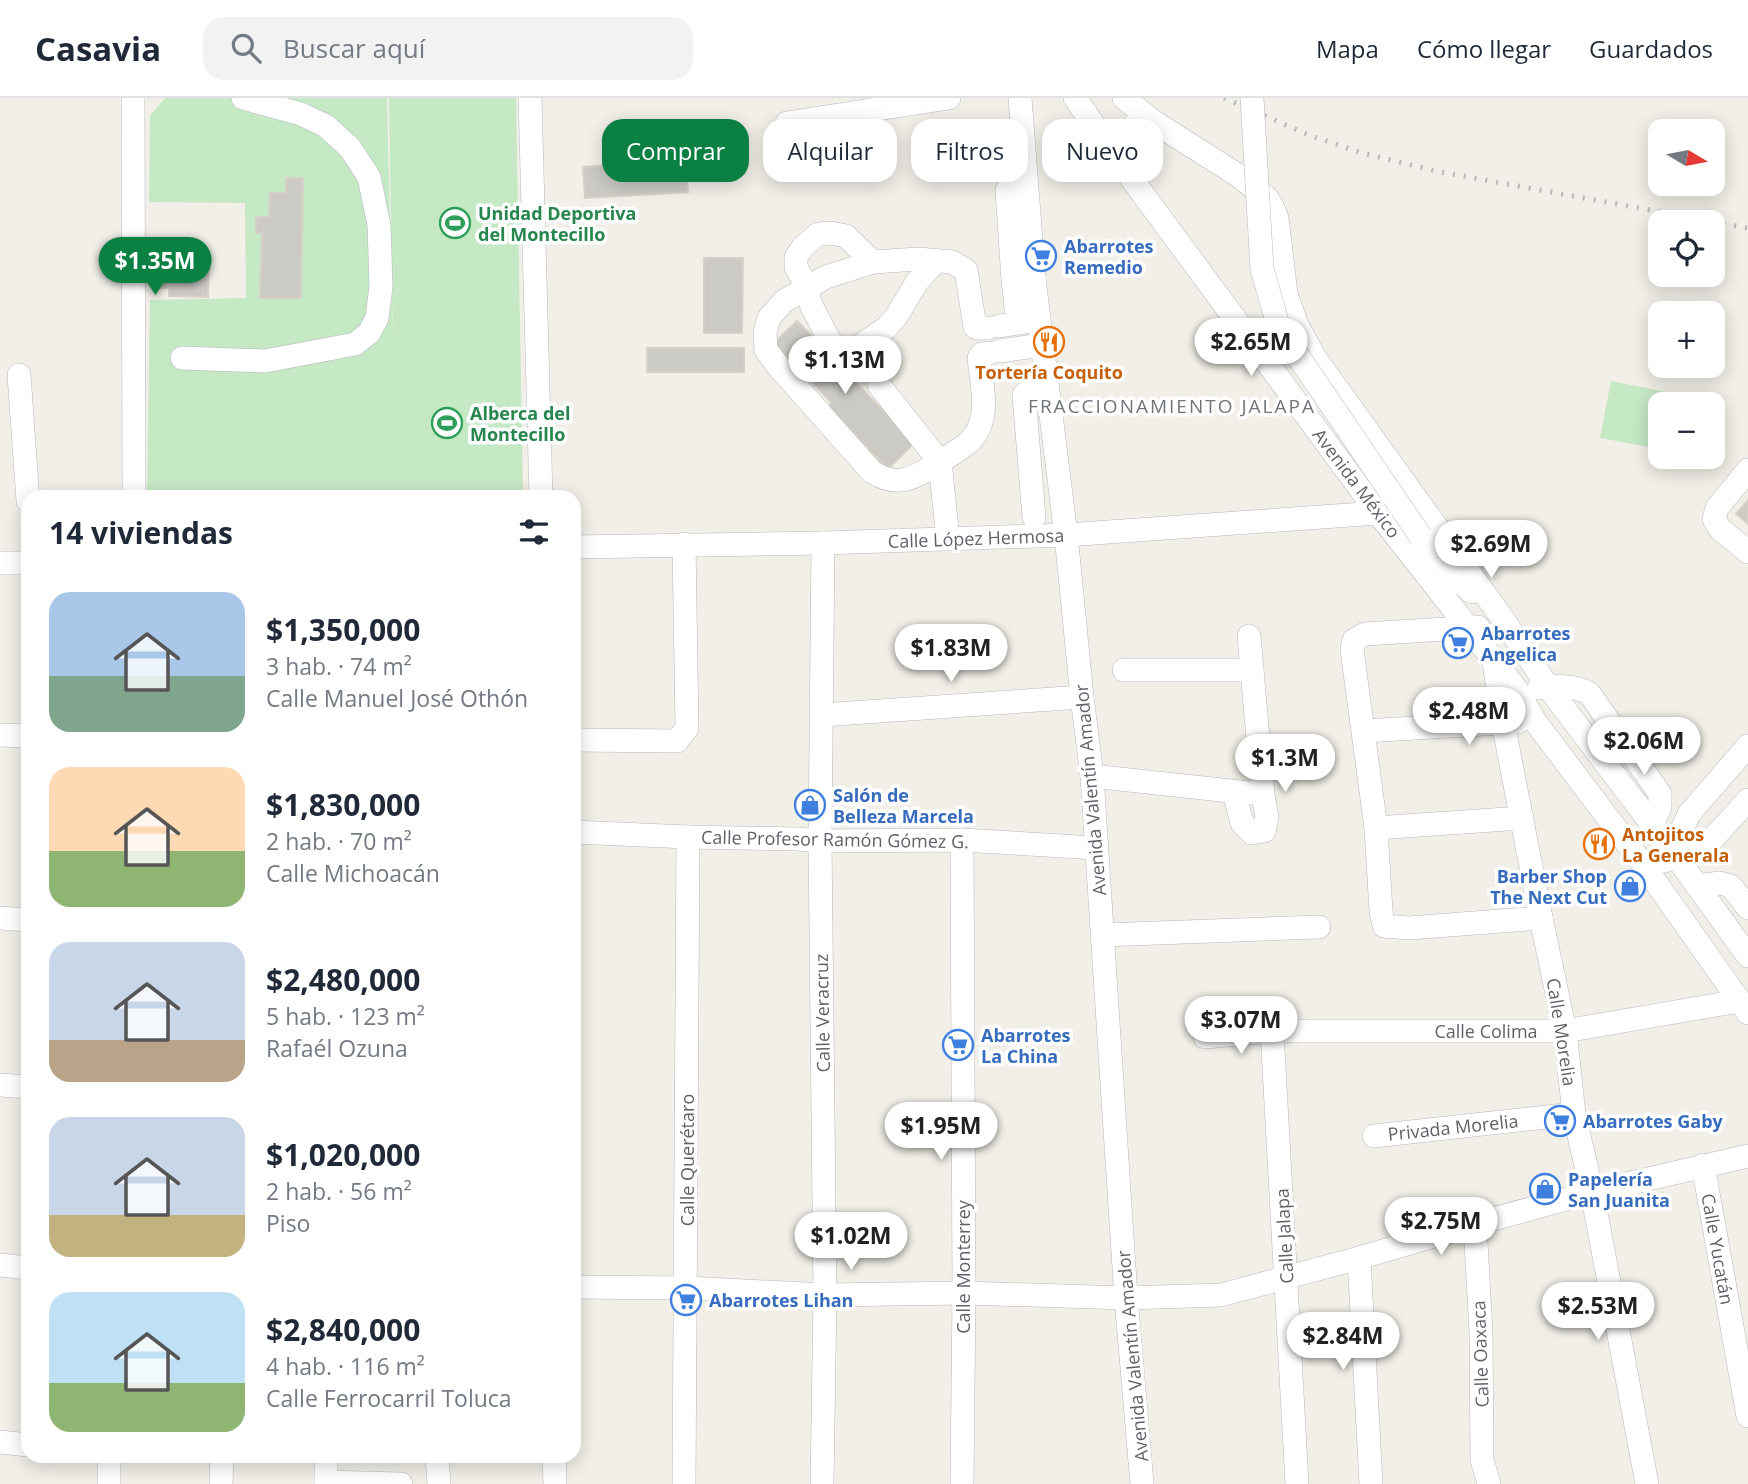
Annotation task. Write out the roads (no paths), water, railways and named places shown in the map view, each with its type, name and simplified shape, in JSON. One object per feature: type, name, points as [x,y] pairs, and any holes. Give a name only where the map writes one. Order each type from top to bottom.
[{"type":"street","points":[[133,98],[134,490]]},
{"type":"street","points":[[183,358],[265,361],[355,344],[369,333],[377,318],[381,286],[379,225],[369,177],[350,148],[326,126],[302,114],[243,98]]},
{"type":"street","points":[[530,98],[541,490]]},
{"type":"street","points":[[813,119],[949,98]]},
{"type":"street","name":"Avenida Valentín Amador","points":[[1020,98],[1023,279],[1039,320],[1092,776],[1126,1298],[1142,1484]]},
{"type":"street","name":"Avenida México","points":[[1076,98],[1090,119]]},
{"type":"street","name":"Avenida México","points":[[1124,98],[1150,119]]},
{"type":"street","name":"Avenida México","points":[[1252,98],[1262,269],[1279,328],[1421,537],[1448,571],[1505,622]]},
{"type":"street","name":"Avenida México","points":[[1163,128],[1236,174],[1266,198],[1277,218],[1286,294],[1297,325],[1315,358],[1505,622],[1548,687],[1748,956]]},
{"type":"street","name":"Avenida México","points":[[1134,182],[1378,513],[1517,690],[1534,720],[1645,867],[1744,1007]]},
{"type":"street","points":[[1007,190],[1023,279],[1016,308]]},
{"type":"street","points":[[873,262],[846,236],[831,233],[818,234],[796,257],[796,267],[812,307],[831,343],[843,352],[851,352],[886,328],[896,317],[917,282],[936,261]]},
{"type":"street","points":[[1039,320],[975,327],[966,270],[961,266],[952,262],[918,259],[873,262],[826,277],[783,301],[769,318],[765,333],[766,350],[872,472],[884,479],[899,481],[914,478],[940,462],[968,442],[979,428],[984,410],[979,358],[982,354],[1042,345]]},
{"type":"street","points":[[1034,517],[1024,395],[1045,373]]},
{"type":"street","points":[[19,375],[27,490]]},
{"type":"street","points":[[879,385],[940,462],[948,539]]},
{"type":"street","points":[[1748,470],[1717,508],[1714,519],[1720,529],[1748,552]]},
{"type":"street","name":"Calle López Hermosa","points":[[581,547],[1066,535],[1378,513]]},
{"type":"street","name":"Calle Veracruz","points":[[822,1484],[825,1295],[820,841],[823,543]]},
{"type":"street","points":[[581,740],[677,741],[687,727],[684,544]]},
{"type":"street","points":[[0,563],[21,563]]},
{"type":"street","name":"Avenida México","points":[[1448,571],[1468,629]]},
{"type":"street","points":[[1505,622],[1468,629],[1365,634],[1354,640],[1352,650],[1376,828],[1381,911],[1384,926],[1409,928],[1541,918]]},
{"type":"street","points":[[1234,792],[1242,823],[1252,833],[1264,831],[1267,817],[1249,636]]},
{"type":"street","name":"Calle Morelia","points":[[1494,662],[1503,723],[1565,1031],[1574,1114],[1592,1192],[1647,1484]]},
{"type":"street","points":[[1124,670],[1252,670]]},
{"type":"street","points":[[1517,690],[1579,688],[1589,693],[1660,794],[1660,807],[1652,825]]},
{"type":"street","points":[[822,715],[1082,697]]},
{"type":"street","points":[[1364,731],[1571,717]]},
{"type":"street","points":[[0,735],[21,736]]},
{"type":"street","points":[[1645,867],[1657,866],[1667,860],[1689,814],[1748,746]]},
{"type":"street","points":[[1724,775],[1748,793]]},
{"type":"street","points":[[1092,776],[1263,795]]},
{"type":"street","points":[[1672,851],[1708,844],[1748,800]]},
{"type":"street","points":[[1376,828],[1522,818]]},
{"type":"street","name":"Calle Profesor Ramón Gómez G.","points":[[581,832],[820,841],[962,840],[1096,848]]},
{"type":"street","name":"Calle Querétaro","points":[[684,1484],[688,837]]},
{"type":"street","name":"Calle Monterrey","points":[[962,840],[962,1484]]},
{"type":"street","points":[[1697,886],[1720,883],[1731,886],[1748,908]]},
{"type":"street","points":[[0,918],[21,920]]},
{"type":"street","points":[[1103,935],[1319,928]]},
{"type":"street","name":"Calle Colima","points":[[1205,1037],[1272,1031],[1565,1031],[1744,1007]]},
{"type":"street","name":"Calle Jalapa","points":[[1272,1031],[1297,1484]]},
{"type":"street","points":[[0,1085],[21,1086]]},
{"type":"street","name":"Privada Morelia","points":[[1374,1136],[1574,1114]]},
{"type":"street","points":[[581,1287],[686,1288],[825,1295],[964,1293],[1126,1298],[1221,1295],[1592,1192],[1748,1156]]},
{"type":"street","name":"Calle Yucatán","points":[[1703,1165],[1748,1416]]},
{"type":"street","name":"Calle Oaxaca","points":[[1475,1224],[1482,1460],[1489,1484]]},
{"type":"street","points":[[1359,1258],[1371,1484]]},
{"type":"street","points":[[0,1265],[21,1267]]},
{"type":"street","points":[[0,1442],[21,1444]]},
{"type":"street","points":[[109,1463],[109,1484]]},
{"type":"street","points":[[221,1484],[222,1463]]},
{"type":"street","points":[[326,1463],[326,1483],[401,1484]]},
{"type":"street","points":[[438,1463],[439,1484]]},
{"type":"street","points":[[554,1463],[555,1484]]},
{"type":"railway","points":[[1224,98],[1309,135],[1362,153],[1436,171],[1748,228]]},
{"type":"place","name":"Unidad Deportiva del Montecillo","points":[[455,223]]},
{"type":"place","name":"Abarrotes Remedio","points":[[1041,256]]},
{"type":"place","name":"Tortería Coquito","points":[[1049,342]]},
{"type":"place","name":"Alberca del Montecillo","points":[[447,423]]},
{"type":"place","name":"Abarrotes Angelica","points":[[1458,643]]},
{"type":"place","name":"Salón de Belleza Marcela","points":[[810,805]]},
{"type":"place","name":"Antojitos La Generala","points":[[1599,844]]},
{"type":"place","name":"Barber Shop The Next Cut","points":[[1630,886]]},
{"type":"place","name":"Abarrotes La China","points":[[958,1045]]},
{"type":"place","name":"Abarrotes Gaby","points":[[1560,1121]]},
{"type":"place","name":"Papelería San Juanita","points":[[1545,1189]]},
{"type":"place","name":"Abarrotes Lihan","points":[[686,1300]]},
{"type":"district","name":"FRACCIONAMIENTO JALAPA","points":[[1172,406]]}]
